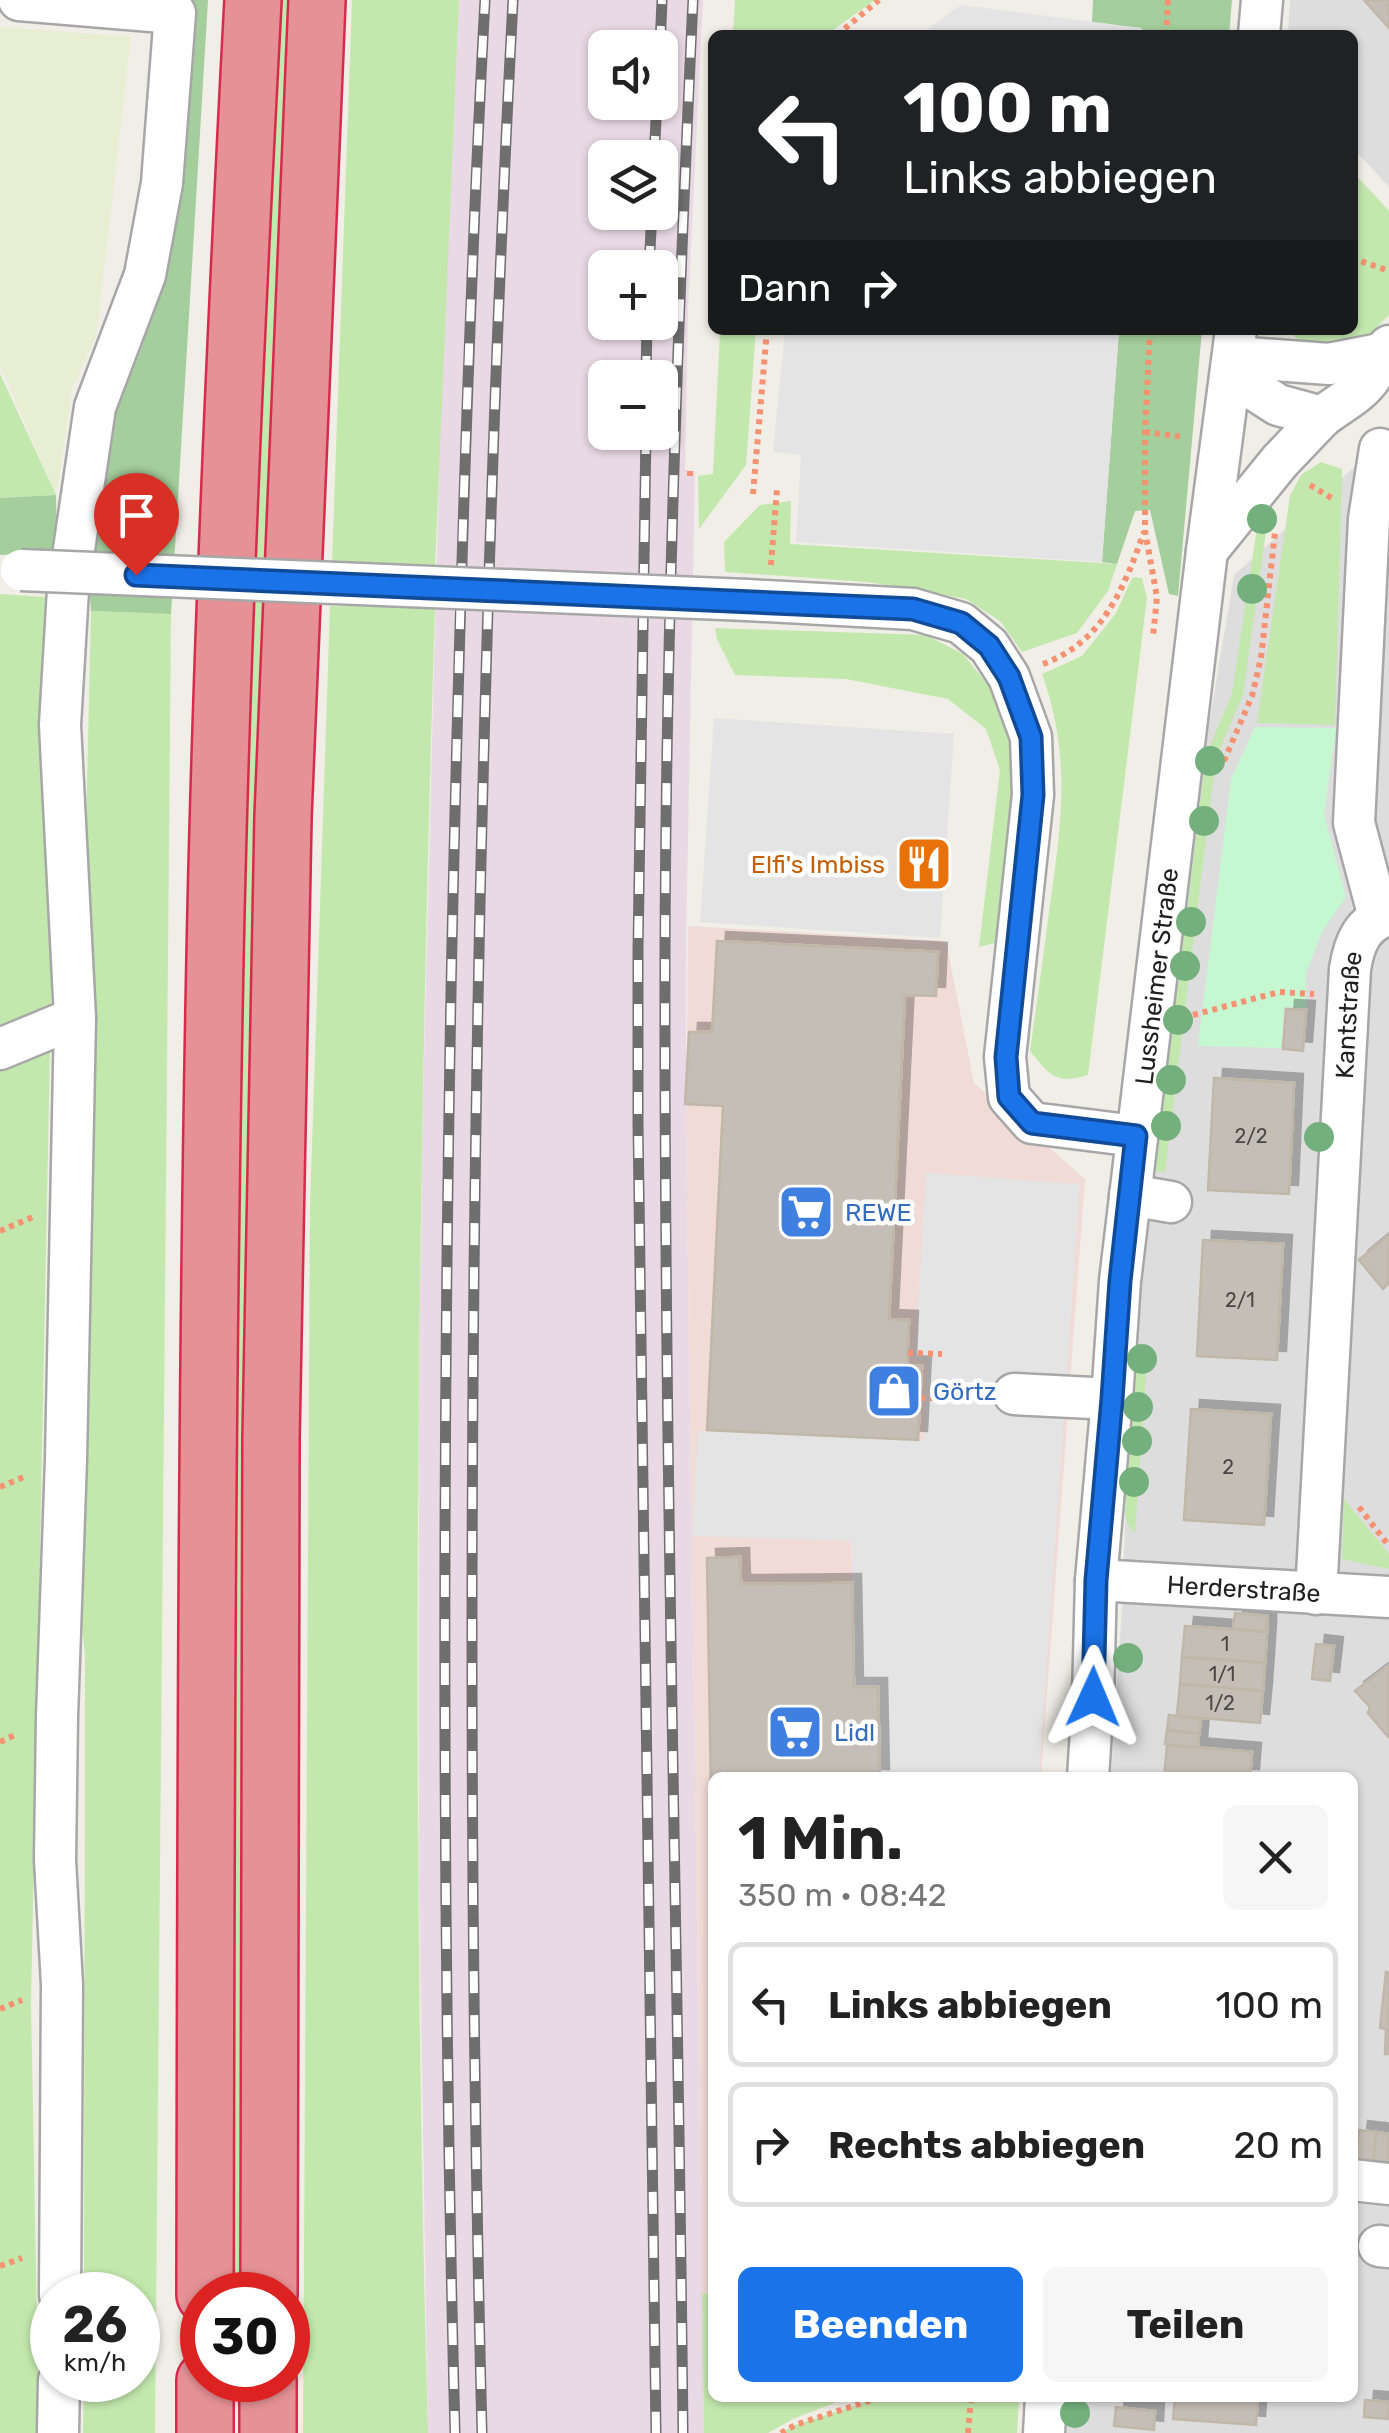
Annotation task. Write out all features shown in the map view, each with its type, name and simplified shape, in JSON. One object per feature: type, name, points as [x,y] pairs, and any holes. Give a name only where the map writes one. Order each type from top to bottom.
[{"type":"highway","points":[[205,2272],[207,1450],[216,927],[232,387],[253,0]]},
{"type":"highway","points":[[268,2272],[271,1458],[282,818],[317,0]]},
{"type":"highway","points":[[205,2402],[205,2433]]},
{"type":"highway","points":[[268,2402],[268,2433]]},
{"type":"street","points":[[20,0],[175,12],[162,183],[149,257],[95,407],[68,590],[60,724],[75,1018],[56,1735],[62,1985],[60,2272]]},
{"type":"street","points":[[1259,30],[1262,0]]},
{"type":"street","points":[[1234,344],[1329,364],[1385,350]]},
{"type":"street","points":[[1234,344],[1250,387],[1278,405],[1322,417]]},
{"type":"street","name":"Lussheimer Straße","points":[[1088,1772],[1096,1580],[1120,1281],[1234,344]]},
{"type":"street","points":[[1207,550],[1280,461],[1322,417],[1370,379],[1385,350]]},
{"type":"street","name":"Kantstraße","points":[[1316,1594],[1352,954],[1367,926],[1384,916],[1354,823],[1369,519],[1380,449]]},
{"type":"street","points":[[11,570],[759,588],[913,609],[961,623],[989,646],[1009,677],[1031,737],[1033,795],[1006,1057],[1009,1097],[1032,1123],[1136,1136]]},
{"type":"street","points":[[0,1049],[75,1018]]},
{"type":"street","points":[[1130,1195],[1171,1202]]},
{"type":"street","points":[[1014,1394],[1112,1399]]},
{"type":"street","name":"Herderstraße","points":[[1096,1580],[1389,1597]]},
{"type":"street","points":[[1358,2181],[1389,2184]]},
{"type":"street","points":[[58,2433],[59,2402]]},
{"type":"street","points":[[1044,2433],[1046,2402]]},
{"type":"path","points":[[843,30],[879,0]]},
{"type":"path","points":[[1166,30],[1168,0]]},
{"type":"path","points":[[1358,260],[1389,271]]},
{"type":"path","points":[[752,494],[767,335]]},
{"type":"path","points":[[1150,335],[1145,531],[1156,597],[1153,644]]},
{"type":"path","points":[[1145,432],[1189,438]]},
{"type":"path","points":[[759,588],[777,490]]},
{"type":"path","points":[[1222,772],[1252,696],[1262,658],[1275,530]]},
{"type":"path","points":[[1009,677],[1063,656],[1085,639],[1108,613],[1124,585],[1145,531]]},
{"type":"path","points":[[1193,1015],[1279,992],[1348,995]]},
{"type":"path","points":[[1191,1031],[1195,996]]},
{"type":"path","points":[[908,1353],[942,1354]]},
{"type":"path","points":[[920,1398],[955,1398]]},
{"type":"path","points":[[781,2433],[794,2425],[866,2402]]},
{"type":"path","points":[[968,2433],[971,2402]]},
{"type":"shaded area","points":[[459,0],[703,0],[688,310],[685,470],[695,471],[686,1123],[704,2433],[428,2433],[419,1886],[423,1101],[440,432]]},
{"type":"shaded area","points":[[1290,0],[1389,0],[1389,187],[1358,153],[1358,30],[1288,30]]},
{"type":"shaded area","points":[[961,5],[1142,28],[1142,30],[926,30]]},
{"type":"shaded area","points":[[785,335],[1119,335],[1102,562],[796,542],[801,455],[773,452]]},
{"type":"shaded area","points":[[1389,436],[1389,2433],[1067,2433],[1069,2402],[1358,2402],[1358,1772],[1111,1772],[1122,1607],[1141,1091],[1234,575]]},
{"type":"shaded area","points":[[714,718],[954,734],[940,938],[700,922]]},
{"type":"shaded area","points":[[688,926],[946,941],[974,1083],[1085,1179],[1041,1772],[708,1772],[708,2293],[702,2294],[686,1123]]},
{"type":"shaded area","points":[[926,1173],[1080,1184],[1039,1772],[880,1772],[878,1687],[854,1687],[851,1541],[692,1536],[698,1431],[924,1441],[928,1361],[915,1359]]},
{"type":"green space","points":[[183,0],[208,0],[171,614],[91,611],[86,538],[111,423],[142,347],[167,251]]},
{"type":"green space","points":[[275,0],[291,0],[269,493],[249,1124],[244,2272],[227,2272],[239,941]]},
{"type":"green space","points":[[352,0],[459,0],[435,568],[332,563]]},
{"type":"green space","points":[[735,0],[875,0],[833,30],[733,30]]},
{"type":"green space","points":[[1093,0],[1232,0],[1229,30],[1141,30],[1092,23]]},
{"type":"green space","points":[[0,27],[131,37],[96,337],[72,387],[56,495],[0,365]]},
{"type":"green space","points":[[1358,177],[1389,211],[1389,315],[1358,345],[1312,349],[1292,335],[1358,335]]},
{"type":"green space","points":[[720,335],[756,335],[746,465],[699,529],[698,476],[713,474]]},
{"type":"green space","points":[[1119,335],[1202,335],[1178,596],[1169,594],[1150,510],[1135,511],[1117,564],[1102,562]]},
{"type":"green space","points":[[0,374],[56,495],[0,498]]},
{"type":"green space","points":[[1321,462],[1342,469],[1335,725],[1257,723],[1290,496],[1301,475]]},
{"type":"green space","points":[[56,495],[57,552],[0,555],[0,498]]},
{"type":"green space","points":[[791,501],[790,544],[1117,564],[1108,591],[1077,633],[1022,652],[1000,621],[966,599],[867,582],[725,572],[724,542],[760,505]]},
{"type":"green space","points":[[1261,501],[1270,503],[1243,695],[1216,758],[1165,1172],[1155,1171],[1206,756],[1232,693]]},
{"type":"green space","points":[[1132,578],[1142,578],[1147,598],[1088,1075],[1060,1078],[1048,1072],[1030,1051],[1058,844],[1061,788],[1057,732],[1042,674],[1082,656],[1116,613]]},
{"type":"green space","points":[[0,594],[59,598],[31,2003],[36,2272],[30,2272],[30,2402],[38,2402],[39,2433],[0,2433]]},
{"type":"green space","points":[[330,606],[435,607],[418,1520],[419,1977],[428,2433],[303,2433],[303,2402],[310,2402],[310,2272],[304,2272],[310,1205]]},
{"type":"green space","points":[[91,611],[171,614],[156,2272],[84,2272],[85,1655],[70,1517]]},
{"type":"green space","points":[[715,628],[926,635],[963,654],[992,690],[1012,732],[1014,865],[995,943],[979,947],[1000,770],[986,729],[948,699],[846,679],[735,675]]},
{"type":"green space","points":[[1255,727],[1336,728],[1324,815],[1346,897],[1322,932],[1306,973],[1306,1008],[1284,1007],[1281,1048],[1198,1046],[1231,779]]},
{"type":"green space","points":[[1139,1345],[1148,1345],[1135,1534],[1125,1514]]},
{"type":"green space","points":[[1344,1499],[1389,1554],[1389,1569],[1342,1559]]},
{"type":"green space","points":[[708,2293],[708,2402],[837,2402],[768,2433],[704,2433],[702,2294]]},
{"type":"green space","points":[[84,2402],[155,2402],[155,2433],[83,2433]]},
{"type":"green space","points":[[866,2402],[1019,2402],[1017,2433],[781,2433]]},
{"type":"building","points":[[1364,0],[1389,0],[1389,28]]},
{"type":"building","name":"REWE","points":[[717,941],[938,952],[936,996],[905,995],[889,1319],[909,1320],[907,1365],[922,1366],[918,1440],[707,1430],[723,1106],[685,1104],[689,1032],[712,1032]]},
{"type":"building","points":[[1286,1009],[1306,1010],[1303,1051],[1283,1049]]},
{"type":"building","points":[[1214,1078],[1294,1083],[1289,1194],[1208,1190]]},
{"type":"building","points":[[1389,1235],[1389,1283],[1383,1289],[1359,1260]]},
{"type":"building","points":[[1203,1240],[1283,1244],[1277,1360],[1197,1356]]},
{"type":"building","points":[[1191,1409],[1271,1414],[1264,1525],[1184,1520]]},
{"type":"building","name":"Lidl","points":[[740,1557],[741,1584],[852,1583],[854,1687],[878,1687],[880,1772],[711,1772],[707,1558]]},
{"type":"building","points":[[1235,1613],[1267,1616],[1267,1632],[1233,1629]]},
{"type":"building","points":[[1185,1626],[1267,1632],[1265,1663],[1182,1657]]},
{"type":"building","points":[[1316,1644],[1334,1646],[1330,1681],[1312,1679]]},
{"type":"building","points":[[1182,1657],[1265,1663],[1263,1691],[1180,1684]]},
{"type":"building","points":[[1389,1665],[1389,1736],[1388,1737],[1355,1691]]},
{"type":"building","points":[[1180,1684],[1263,1691],[1260,1723],[1177,1716]]},
{"type":"building","points":[[1169,1715],[1201,1719],[1199,1734],[1167,1730]]},
{"type":"building","points":[[1167,1730],[1199,1734],[1198,1748],[1165,1744]]},
{"type":"building","points":[[1167,1745],[1252,1752],[1250,1772],[1165,1772]]},
{"type":"building","points":[[1386,1972],[1389,2054],[1385,2054],[1386,2029],[1380,2028]]},
{"type":"building","points":[[1359,2130],[1376,2132],[1373,2166],[1358,2164]]},
{"type":"building","points":[[1376,2132],[1389,2134],[1389,2167],[1373,2166]]},
{"type":"building","points":[[1365,2400],[1389,2402],[1389,2419],[1364,2417]]},
{"type":"building","points":[[1175,2402],[1258,2402],[1256,2425],[1173,2419]]},
{"type":"building","points":[[1116,2407],[1155,2411],[1154,2430],[1114,2426]]},
{"type":"railway","points":[[455,2433],[446,1874],[446,1314],[461,588],[485,0]]},
{"type":"railway","points":[[482,2433],[473,1860],[474,1286],[489,565],[513,0]]},
{"type":"railway","points":[[661,30],[662,0]]},
{"type":"railway","points":[[683,2433],[665,953],[674,477],[693,0]]},
{"type":"railway","points":[[655,140],[656,120]]},
{"type":"railway","points":[[650,250],[651,230]]},
{"type":"railway","points":[[646,360],[647,340]]},
{"type":"railway","points":[[646,450],[638,1123],[656,2433]]},
{"type":"place","name":"Elfi's Imbiss","points":[[924,864]]},
{"type":"place","name":"REWE","points":[[806,1212]]},
{"type":"place","name":"Görtz","points":[[894,1391]]},
{"type":"place","name":"Lidl","points":[[795,1732]]},
{"type":"route","points":[[136,575],[913,609],[961,623],[989,646],[1009,677],[1031,737],[1033,795],[1006,1057],[1009,1097],[1032,1123],[1136,1136],[1096,1580],[1093,1697]]}]
